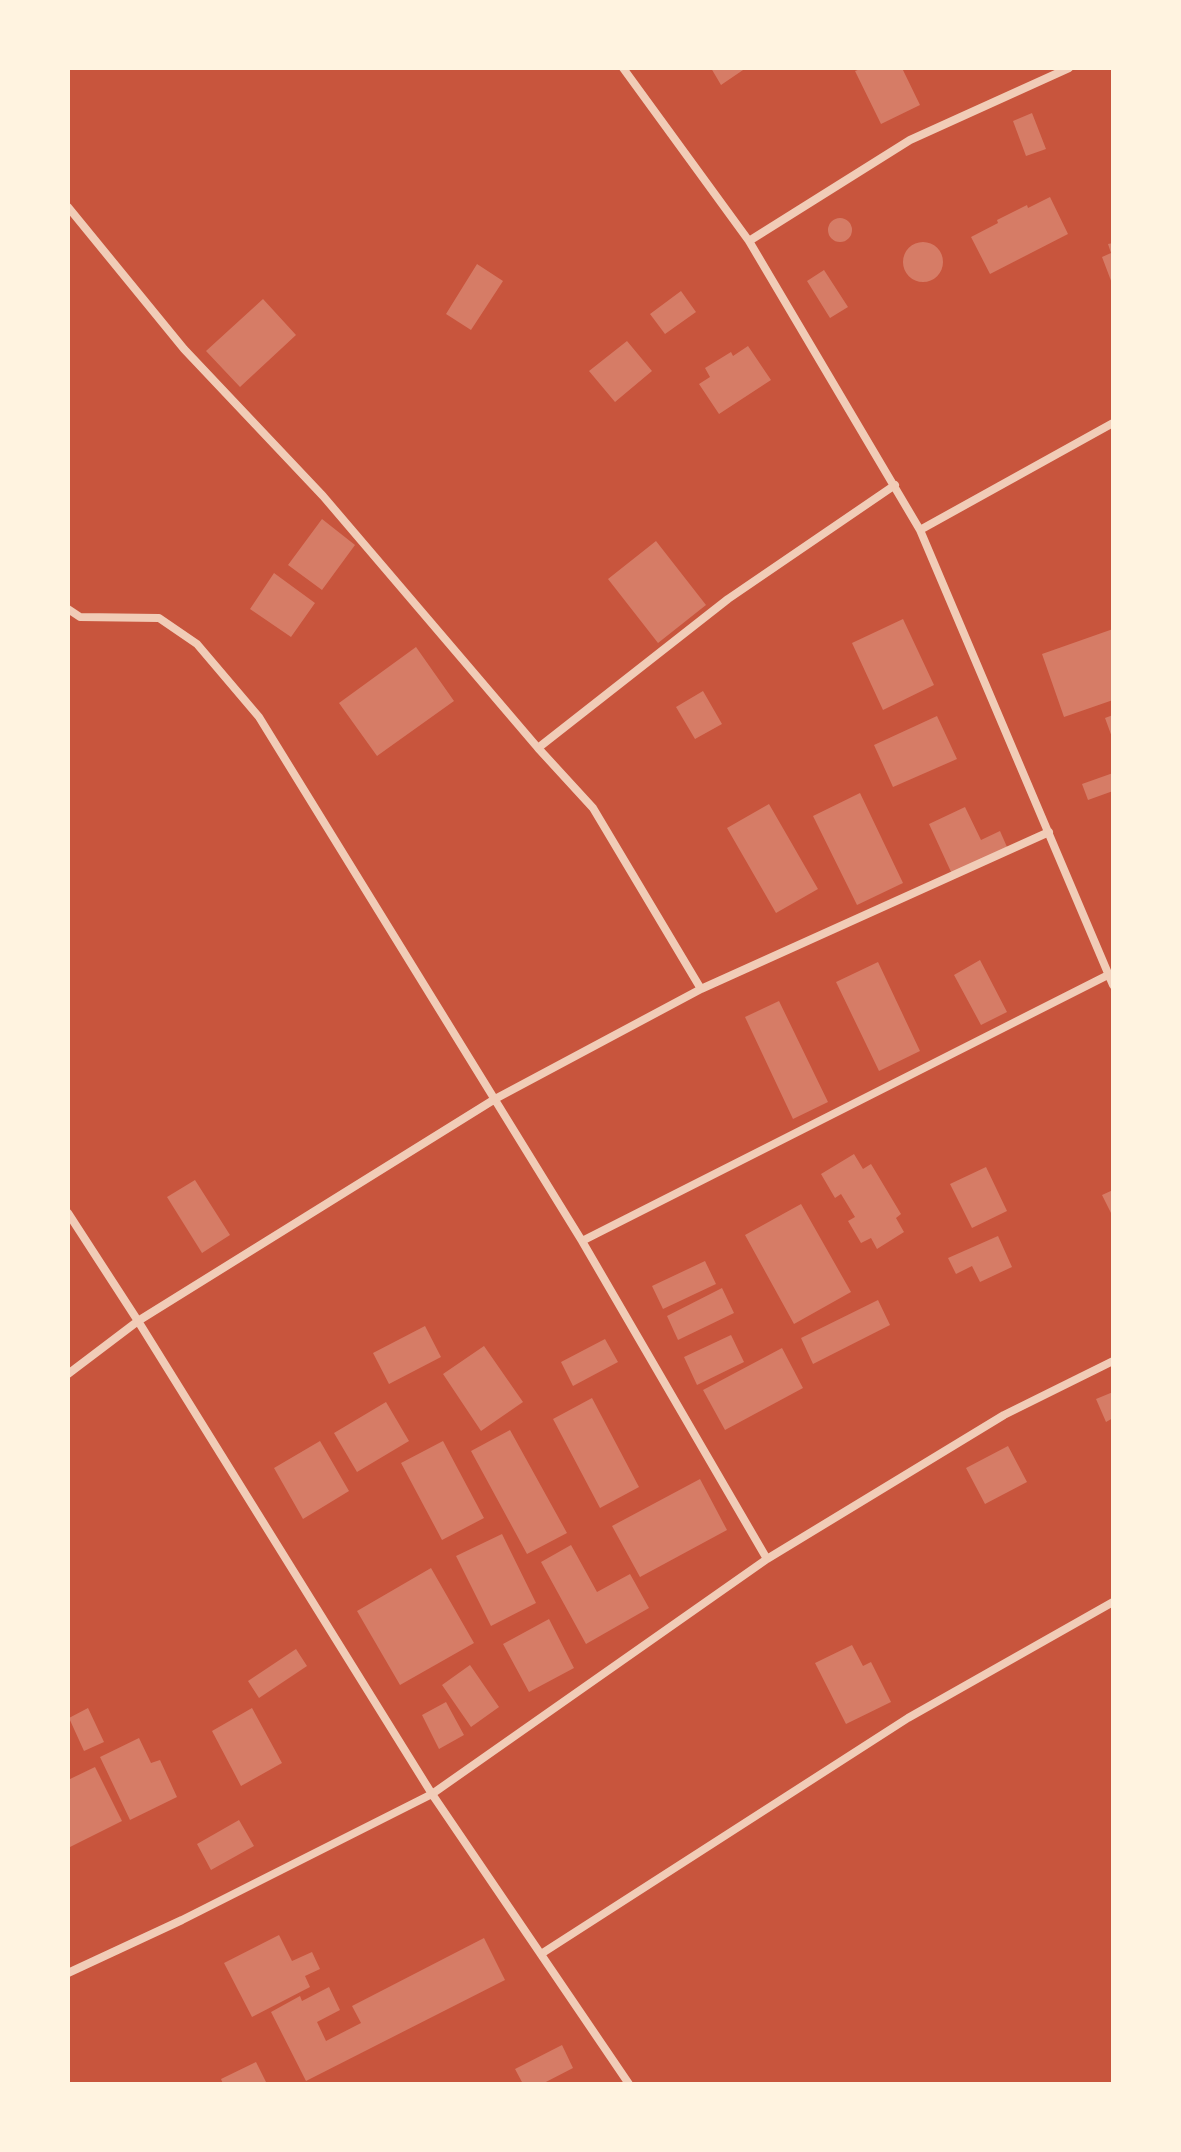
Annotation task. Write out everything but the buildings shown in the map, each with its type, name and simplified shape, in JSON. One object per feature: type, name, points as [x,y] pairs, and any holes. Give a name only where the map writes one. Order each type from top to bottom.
[{"type":"street","points":[[623,68],[749,241],[920,530],[1113,985]]},
{"type":"street","points":[[749,241],[910,140],[1069,68]]},
{"type":"street","points":[[68,207],[184,349],[323,496],[593,808],[701,989]]},
{"type":"street","points":[[920,530],[1113,423]]},
{"type":"street","points":[[538,748],[728,599],[895,485]]},
{"type":"street","points":[[68,609],[80,617],[159,618],[197,644],[259,717],[582,1241],[767,1559]]},
{"type":"street","points":[[68,1374],[138,1321],[495,1099],[701,989],[1049,832]]},
{"type":"street","points":[[582,1241],[1108,975]]},
{"type":"street","points":[[68,1213],[432,1794],[629,2084]]},
{"type":"street","points":[[68,1973],[182,1920],[432,1794],[767,1559],[1004,1415],[1113,1361]]},
{"type":"street","points":[[541,1954],[908,1718],[1113,1602]]}]
